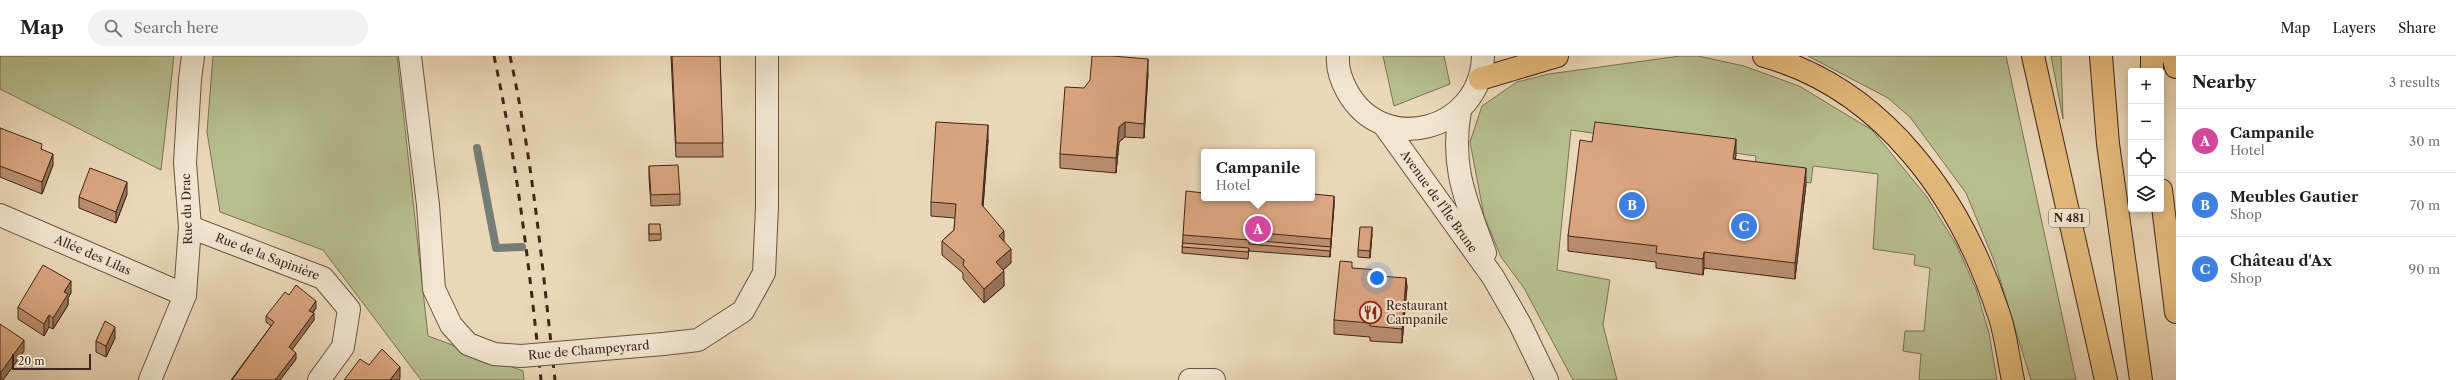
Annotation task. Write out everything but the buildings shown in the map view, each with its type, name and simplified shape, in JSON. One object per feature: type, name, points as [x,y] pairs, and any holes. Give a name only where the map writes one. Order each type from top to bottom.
[{"type":"highway","points":[[1480,79],[1557,56]]},
{"type":"highway","points":[[1764,56],[1783,61],[1830,85],[1864,108],[1901,139],[1928,171],[1955,211],[1999,312],[2013,380]]},
{"type":"highway","name":"N 481","points":[[2033,56],[2106,380]]},
{"type":"highway","points":[[2101,56],[2108,144],[2141,380]]},
{"type":"highway","points":[[2152,56],[2152,68]]},
{"type":"highway","points":[[2172,56],[2176,67]]},
{"type":"highway","points":[[2164,212],[2176,312]]},
{"type":"street","name":"Rue du Drac","points":[[150,380],[185,296],[190,227],[185,163],[190,79],[193,56]]},
{"type":"street","name":"Rue de Champeyrard","points":[[410,56],[428,205],[434,289],[451,325],[468,344],[494,354],[522,356],[698,340],[743,311],[764,273],[767,207],[767,56]]},
{"type":"street","points":[[1338,56],[1342,82],[1352,100],[1366,115],[1384,124],[1404,129],[1424,128],[1443,122],[1460,110],[1472,96],[1480,79],[1483,56]]},
{"type":"street","name":"Avenue de l'Île Brune","points":[[1460,110],[1455,136],[1459,179],[1494,277]]},
{"type":"street","name":"Avenue de l'Île Brune","points":[[1384,124],[1494,277],[1520,324],[1547,380]]},
{"type":"street","name":"Allée des Lilas","points":[[0,215],[185,296]]},
{"type":"street","name":"Rue de la Sapinière","points":[[190,227],[323,278],[328,283],[349,309],[343,347],[319,380]]},
{"type":"street","points":[[1190,380],[1214,380]]},
{"type":"green space","points":[[0,56],[174,56],[161,170],[0,89]]},
{"type":"green space","points":[[213,56],[397,56],[428,336],[523,371],[524,380],[421,380],[323,250],[220,212],[207,132]]},
{"type":"green space","points":[[1383,56],[1444,56],[1450,84],[1394,106]]},
{"type":"green space","points":[[1680,56],[1698,56],[1744,66],[1799,86],[1872,130],[1927,197],[1957,246],[1976,289],[1989,333],[1997,380],[1919,380],[1921,354],[1903,351],[1905,331],[1924,331],[1930,268],[1914,265],[1915,255],[1873,249],[1878,174],[1813,166],[1811,183],[1754,176],[1756,156],[1571,130],[1557,270],[1610,280],[1603,325],[1617,380],[1573,380],[1524,288],[1501,257],[1484,216],[1470,142],[1482,106],[1517,82],[1549,74]]},
{"type":"green space","points":[[1808,56],[2006,56],[2076,380],[2031,380],[1995,263],[1966,193],[1910,117],[1888,98]]},
{"type":"green space","points":[[2051,56],[2061,56],[2063,119]]},
{"type":"waterway","points":[[477,148],[496,248],[522,247]]},
{"type":"railway","points":[[494,56],[510,137],[522,218],[541,380]]},
{"type":"railway","points":[[510,56],[531,177],[542,258],[555,380]]},
{"type":"place","name":"Meubles Gautier","points":[[1632,205]]},
{"type":"place","name":"Château d'Ax","points":[[1744,226]]},
{"type":"place","name":"Campanile","points":[[1258,229]]},
{"type":"place","name":"Restaurant Campanile","points":[[1370,313]]}]
